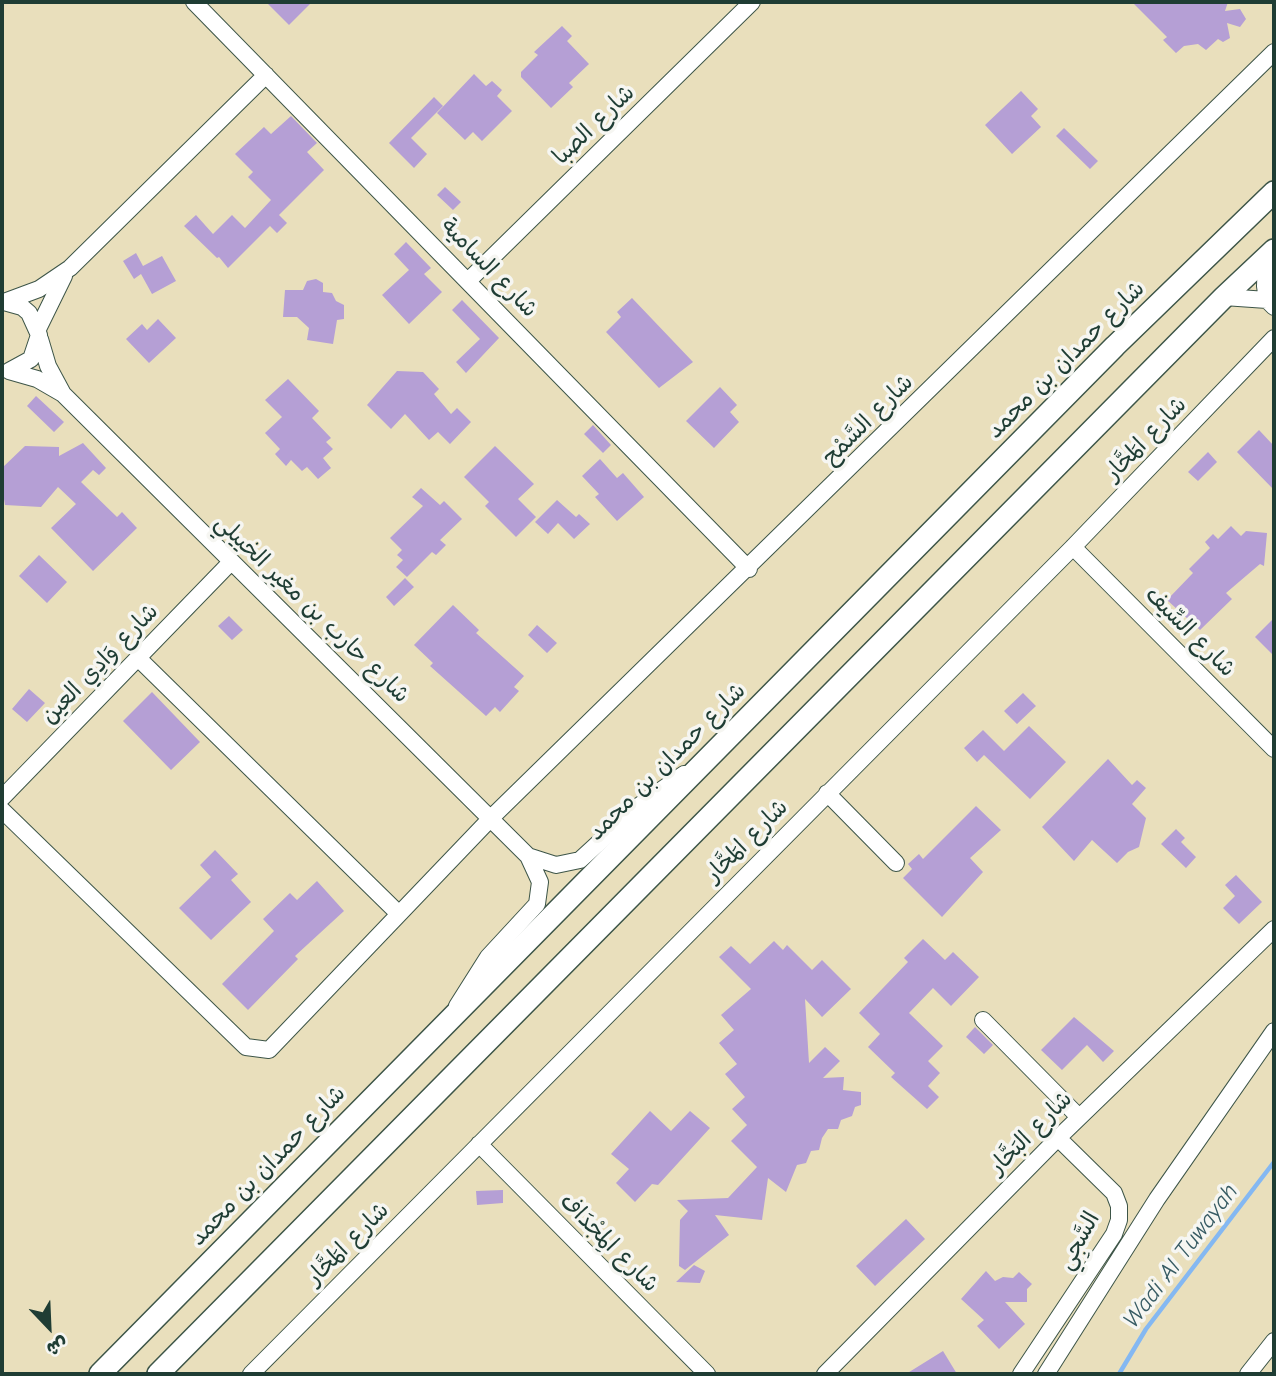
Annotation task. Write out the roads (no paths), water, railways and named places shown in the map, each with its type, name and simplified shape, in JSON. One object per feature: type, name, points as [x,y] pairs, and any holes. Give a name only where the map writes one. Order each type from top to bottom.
[{"type":"main road","name":"شارع حمدان بن محمد","points":[[100,1374],[1115,346],[1274,192]]},
{"type":"main road","points":[[158,1374],[1224,297],[1270,254]]},
{"type":"street","name":"شارع السامية","points":[[194,2],[749,569]]},
{"type":"street","name":"شارع الصبا","points":[[469,280],[752,2]]},
{"type":"street","name":"شارع السَّمْح","points":[[2,810],[246,1047],[269,1050],[492,817],[749,569],[1274,52]]},
{"type":"street","points":[[3,302],[39,289],[70,268],[266,75]]},
{"type":"street","points":[[1224,297],[1271,304],[1270,254]]},
{"type":"street","points":[[4,372],[21,368],[31,359],[51,297],[70,268]]},
{"type":"street","points":[[3,302],[22,307],[35,321],[38,332]]},
{"type":"street","name":"شارع حارب بن مغير الخييلي","points":[[38,332],[48,366],[63,394]]},
{"type":"street","name":"شارع المَحَّار","points":[[251,1374],[1073,547],[1274,338]]},
{"type":"street","name":"شارع حارب بن مغير الخييلي","points":[[4,372],[37,379],[63,394],[492,817],[528,856],[540,882],[537,904],[488,957],[453,1015]]},
{"type":"street","name":"شارع السِّيف","points":[[1073,547],[1274,749]]},
{"type":"street","name":"شارع وَادِي العين","points":[[2,798],[231,562]]},
{"type":"street","points":[[138,658],[399,914]]},
{"type":"street","points":[[528,856],[556,865],[580,860],[640,805],[704,762]]},
{"type":"street","points":[[827,793],[896,863]]},
{"type":"street","name":"شارع البَحَّار","points":[[825,1374],[1079,1117],[1274,929]]},
{"type":"street","points":[[983,1020],[1079,1117]]},
{"type":"street","points":[[1046,1374],[1157,1199],[1274,1031]]},
{"type":"street","name":"السَّجِي","points":[[1021,1374],[1114,1234],[1119,1220],[1119,1206],[1114,1193],[1058,1138]]},
{"type":"street","name":"شارع المِجْدَاف","points":[[479,1144],[707,1374]]},
{"type":"street","points":[[1248,1374],[1274,1340]]},
{"type":"waterway","name":"Wadi Al Tuwayah","points":[[1119,1374],[1146,1329],[1274,1162]]}]
